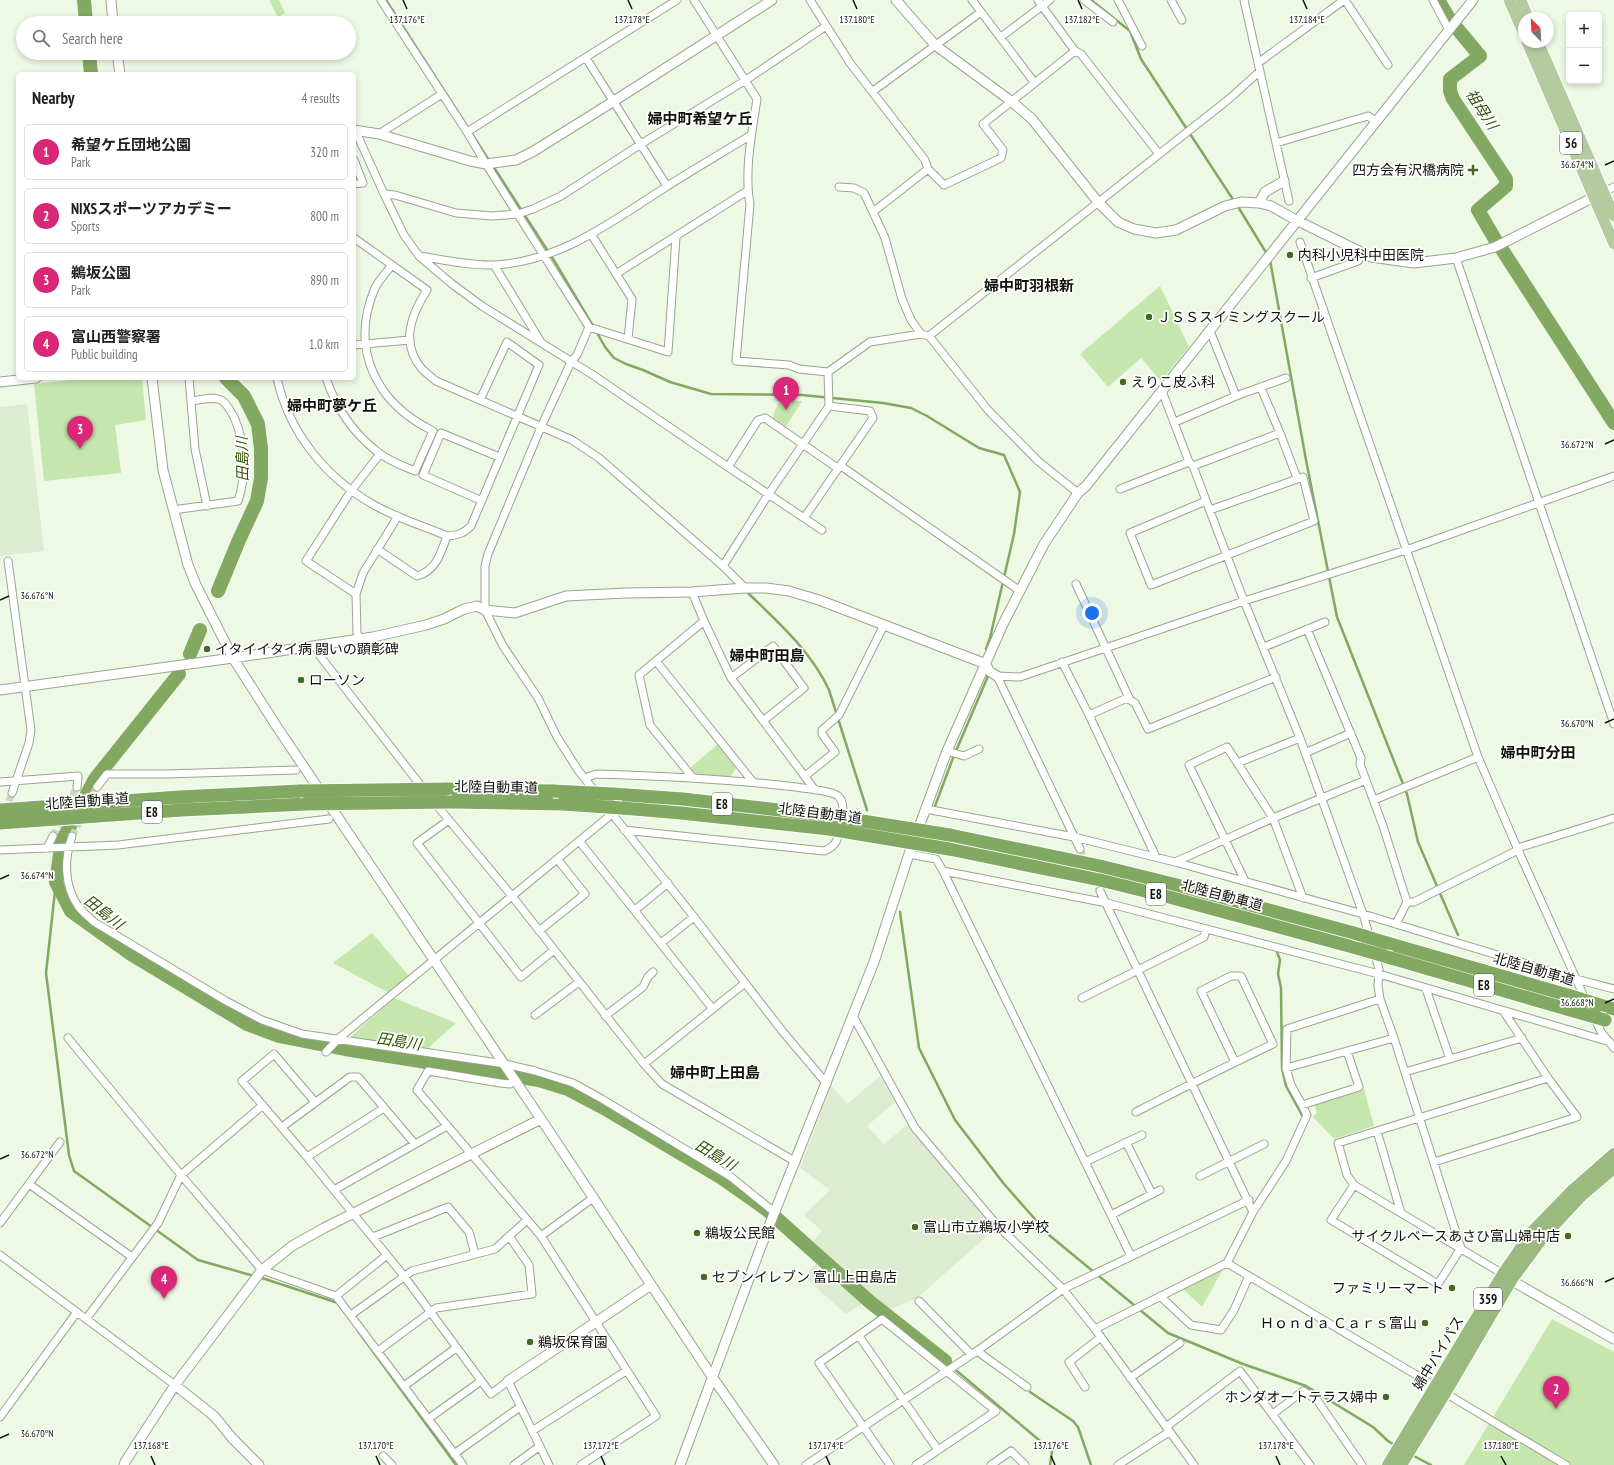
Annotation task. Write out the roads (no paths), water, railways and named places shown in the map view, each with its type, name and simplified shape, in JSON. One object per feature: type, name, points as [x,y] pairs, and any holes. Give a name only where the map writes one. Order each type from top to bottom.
[{"type":"highway","name":"北陸自動車道","points":[[0,810],[186,797],[300,791],[446,789],[553,791],[613,794],[699,801],[831,816],[950,835],[1100,866],[1173,884],[1354,933],[1614,1009]]},
{"type":"highway","name":"北陸自動車道","points":[[0,823],[304,804],[452,802],[562,804],[617,811],[681,813],[829,829],[949,849],[1100,880],[1360,949],[1610,1021]]},
{"type":"highway","name":"婦中バイパス","points":[[1401,1465],[1445,1393],[1534,1231],[1573,1190],[1614,1154]]},
{"type":"highway","name":"婦中バイパス","points":[[1388,1465],[1435,1386],[1508,1277],[1581,1196],[1614,1168]]},
{"type":"main road","points":[[1509,0],[1518,20]]},
{"type":"main road","points":[[1521,0],[1526,12]]},
{"type":"main road","name":"56","points":[[1530,48],[1599,194],[1614,216]]},
{"type":"main road","name":"56","points":[[1540,48],[1599,194],[1614,244]]},
{"type":"street","points":[[111,0],[112,16]]},
{"type":"street","points":[[381,0],[467,132],[589,328],[628,338],[668,352],[676,237]]},
{"type":"street","points":[[467,132],[677,0]]},
{"type":"street","points":[[694,0],[757,99],[751,135],[748,191],[750,204],[736,361],[789,365],[799,369],[828,372],[870,342],[921,334],[929,336],[988,410],[1038,461],[1078,493]]},
{"type":"street","points":[[356,130],[379,134],[470,161],[486,164],[516,160],[534,151],[614,102],[772,0]]},
{"type":"street","points":[[810,0],[850,62],[925,160],[928,169],[944,185],[1002,158],[1002,150],[983,124],[1034,82],[1075,51]]},
{"type":"street","points":[[896,0],[935,45],[1011,101],[1032,119],[1098,202],[1118,222],[1134,229],[1156,233],[1176,230],[1225,206],[1241,202],[1259,203],[1271,206],[1371,257],[1414,262],[1456,258],[1495,247],[1614,187]]},
{"type":"street","points":[[972,0],[1034,82]]},
{"type":"street","points":[[1001,37],[1040,3],[1050,0]]},
{"type":"street","points":[[1084,0],[1113,22]]},
{"type":"street","points":[[1118,0],[1142,46]]},
{"type":"street","points":[[1171,0],[1182,20]]},
{"type":"street","points":[[1244,0],[1289,201]]},
{"type":"street","points":[[1258,63],[1345,0],[1388,66]]},
{"type":"street","points":[[1433,0],[1450,30]]},
{"type":"street","points":[[680,1465],[760,1249],[796,1162],[877,955],[909,854],[947,751],[1020,591],[1044,544],[1078,493],[1086,486],[1296,220],[1377,122],[1450,30],[1469,2]]},
{"type":"street","points":[[1040,3],[1075,51],[1081,54],[1159,154]]},
{"type":"street","points":[[873,91],[981,12]]},
{"type":"street","points":[[384,194],[395,195],[456,213],[492,216],[518,214],[533,209],[561,196],[641,144],[746,80],[826,26]]},
{"type":"street","points":[[586,58],[666,186]]},
{"type":"street","points":[[118,60],[120,72]]},
{"type":"street","points":[[929,336],[1229,99],[1259,72]]},
{"type":"street","points":[[379,134],[442,94]]},
{"type":"street","points":[[1276,143],[1368,116],[1377,122]]},
{"type":"street","points":[[356,134],[404,235],[419,256],[452,284],[482,306],[593,375],[768,495],[822,530]]},
{"type":"street","points":[[419,256],[456,262],[494,265],[523,261],[544,256],[591,234],[666,186],[751,135]]},
{"type":"street","points":[[356,165],[363,183]]},
{"type":"street","points":[[874,212],[928,169]]},
{"type":"street","points":[[356,184],[376,178]]},
{"type":"street","points":[[1259,203],[1264,192],[1284,181]]},
{"type":"street","points":[[839,187],[854,188],[864,193],[885,238],[902,299],[911,320],[921,334]]},
{"type":"street","points":[[616,274],[748,191]]},
{"type":"street","points":[[591,234],[632,299],[628,338]]},
{"type":"street","points":[[356,240],[391,266],[427,290],[416,307],[412,317],[410,330],[410,340],[413,353],[421,369],[436,381],[572,440],[599,458],[723,566],[745,588]]},
{"type":"street","points":[[1300,242],[1478,757],[1576,979],[1601,1032],[1612,1044]]},
{"type":"street","points":[[1312,278],[1358,261],[1363,253]]},
{"type":"street","points":[[1456,258],[1614,724]]},
{"type":"street","points":[[494,265],[542,343]]},
{"type":"street","points":[[327,380],[331,392],[350,424],[364,440],[380,454],[415,471],[433,431],[406,415],[383,391],[373,373],[366,344],[365,326],[368,307],[376,287],[391,266]]},
{"type":"street","points":[[589,328],[577,355],[571,362],[541,427],[488,554],[485,566],[485,610],[503,646],[538,698],[557,737],[585,778],[617,811],[624,830],[668,883],[783,1032],[827,1084]]},
{"type":"street","points":[[1209,331],[1236,396]]},
{"type":"street","points":[[356,345],[410,340]]},
{"type":"street","points":[[278,380],[283,400],[305,443],[332,474],[352,491],[375,506],[447,536],[464,533],[471,526],[480,500],[539,365],[507,342],[480,400]]},
{"type":"street","points":[[723,566],[768,495],[829,406],[828,372]]},
{"type":"street","points":[[1175,422],[1236,396],[1286,378]]},
{"type":"street","points":[[0,382],[18,380]]},
{"type":"street","points":[[152,380],[163,470],[188,565],[196,585],[233,658],[281,734],[515,1080],[713,1378],[774,1465]]},
{"type":"street","points":[[189,380],[195,448],[207,506]]},
{"type":"street","points":[[1261,388],[1297,478]]},
{"type":"street","points":[[1162,391],[1300,738],[1320,798],[1363,914],[1379,969],[1380,1000],[1420,1117],[1461,1248]]},
{"type":"street","points":[[173,510],[238,501],[243,486],[245,459],[242,440],[238,426],[230,410],[223,401],[214,398],[191,401]]},
{"type":"street","points":[[804,518],[873,418],[870,411],[829,406]]},
{"type":"street","points":[[728,467],[758,420],[765,418],[836,467],[841,466],[1020,591]]},
{"type":"street","points":[[480,500],[423,475],[441,433],[499,457]]},
{"type":"street","points":[[1120,489],[1280,433]]},
{"type":"street","points":[[356,594],[306,561],[352,491],[380,454]]},
{"type":"street","points":[[0,690],[316,646],[426,625],[444,619],[464,609],[477,606],[485,610],[515,613],[566,596],[692,592],[745,588],[766,588],[789,591],[819,600],[986,664],[989,671],[997,676],[1020,677],[1244,600],[1406,550],[1614,476]]},
{"type":"street","points":[[1206,501],[1130,532],[1151,585],[1314,521],[1303,477],[1210,510]]},
{"type":"street","points":[[360,638],[357,633],[356,594],[364,573],[398,516]]},
{"type":"street","points":[[377,550],[417,576],[425,574],[438,560],[447,536]]},
{"type":"street","points":[[8,561],[31,730],[29,743],[12,793]]},
{"type":"street","points":[[1076,584],[1107,647],[1130,700]]},
{"type":"street","points":[[692,592],[731,678],[815,790]]},
{"type":"street","points":[[693,778],[650,725],[639,675],[704,621]]},
{"type":"street","points":[[1264,647],[1325,622]]},
{"type":"street","points":[[805,776],[835,752],[822,734],[822,730],[839,715],[884,625]]},
{"type":"street","points":[[1307,629],[1361,758],[1360,764],[1374,800],[1407,902],[1396,924]]},
{"type":"street","points":[[316,646],[320,656],[449,820],[512,896],[605,1016],[662,1084],[796,1162]]},
{"type":"street","points":[[731,678],[773,646],[804,688],[763,721]]},
{"type":"street","points":[[656,661],[754,782]]},
{"type":"street","points":[[1062,662],[1089,715],[1156,857]]},
{"type":"street","points":[[997,676],[1080,849]]},
{"type":"street","points":[[1089,715],[1127,698],[1135,703],[1148,729],[1276,677]]},
{"type":"street","points":[[1305,753],[1351,733]]},
{"type":"street","points":[[1237,763],[1300,738]]},
{"type":"street","points":[[1245,881],[1189,765],[1227,747],[1273,818],[1303,898]]},
{"type":"street","points":[[947,751],[964,756],[978,749]]},
{"type":"street","points":[[1374,800],[1478,757]]},
{"type":"street","points":[[97,787],[106,774],[166,774],[296,770]]},
{"type":"street","points":[[585,778],[596,774],[754,782],[815,790],[836,795],[840,799],[843,807],[838,840],[831,848],[824,851],[624,830]]},
{"type":"street","points":[[0,782],[78,776],[77,787]]},
{"type":"street","points":[[1175,862],[1224,839],[1366,780]]},
{"type":"street","points":[[926,809],[1074,837],[1156,857],[1363,914],[1576,979],[1614,989]]},
{"type":"street","points":[[326,1052],[339,1038],[617,811]]},
{"type":"street","points":[[1407,902],[1414,902],[1518,850],[1521,847],[1614,818]]},
{"type":"street","points":[[0,850],[118,845],[329,819]]},
{"type":"street","points":[[449,820],[417,843],[521,977],[554,950]]},
{"type":"street","points":[[47,848],[52,836]]},
{"type":"street","points":[[72,836],[68,847],[66,876],[69,892],[78,908],[94,922],[226,1001],[262,1020],[302,1034],[339,1038],[504,1064],[535,1071],[573,1083],[731,1177],[773,1211],[774,1215]]},
{"type":"street","points":[[580,842],[712,1008]]},
{"type":"street","points":[[909,854],[936,860],[943,871],[1131,1256]]},
{"type":"street","points":[[539,931],[585,894],[558,860]]},
{"type":"street","points":[[943,871],[1106,903],[1379,974],[1612,1044]]},
{"type":"street","points":[[635,910],[668,883]]},
{"type":"street","points":[[1100,891],[1249,1200],[1253,1212]]},
{"type":"street","points":[[661,943],[694,917]]},
{"type":"street","points":[[1082,998],[1204,937],[1206,929]]},
{"type":"street","points":[[605,1016],[643,987],[648,977],[653,972]]},
{"type":"street","points":[[1136,1112],[1273,1044],[1241,976],[1231,976],[1201,991],[1235,1062]]},
{"type":"street","points":[[535,1015],[579,982]]},
{"type":"street","points":[[644,1064],[744,983]]},
{"type":"street","points":[[1426,989],[1450,1059]]},
{"type":"street","points":[[1094,1329],[1227,1263],[1253,1212],[1286,1161],[1307,1115],[1291,1085],[1286,1068],[1287,1029],[1380,1000]]},
{"type":"street","points":[[1434,1162],[1577,1117],[1548,1078],[1504,1012]]},
{"type":"street","points":[[853,1016],[915,1128],[996,1224],[1063,1289],[1101,1337],[1194,1465]]},
{"type":"street","points":[[68,1038],[262,1270],[336,1296],[463,1465]]},
{"type":"street","points":[[1286,1068],[1394,1038]]},
{"type":"street","points":[[1405,1072],[1522,1038]]},
{"type":"street","points":[[1302,1105],[1359,1087],[1347,1051]]},
{"type":"street","points":[[315,1102],[274,1054],[242,1081],[307,1157],[404,1276],[490,1394],[651,1285]]},
{"type":"street","points":[[515,1080],[510,1084],[500,1083],[428,1071],[417,1090],[541,1236],[595,1323],[656,1416],[586,1464]]},
{"type":"street","points":[[282,1127],[350,1077],[358,1077],[415,1144]]},
{"type":"street","points":[[1548,1078],[1338,1143],[1347,1175],[1354,1185],[1461,1248],[1516,1283],[1614,1339]]},
{"type":"street","points":[[86,1319],[158,1223],[181,1175],[263,1105]]},
{"type":"street","points":[[307,1157],[384,1108]]},
{"type":"street","points":[[124,1465],[175,1385],[262,1270],[292,1246],[541,1119]]},
{"type":"street","points":[[334,1190],[448,1126]]},
{"type":"street","points":[[1377,1131],[1401,1213]]},
{"type":"street","points":[[1085,1162],[1142,1135]]},
{"type":"street","points":[[0,1223],[60,1142]]},
{"type":"street","points":[[1126,1142],[1152,1194]]},
{"type":"street","points":[[1200,1176],[1264,1144]]},
{"type":"street","points":[[29,1184],[132,1257]]},
{"type":"street","points":[[1354,1185],[1331,1220],[1438,1284],[1461,1248]]},
{"type":"street","points":[[1111,1215],[1160,1190]]},
{"type":"street","points":[[541,1236],[593,1198]]},
{"type":"street","points":[[806,1465],[946,1370],[974,1353],[1063,1289],[1249,1200]]},
{"type":"street","points":[[373,1238],[448,1207],[469,1232],[475,1254]]},
{"type":"street","points":[[351,1316],[412,1271],[495,1249],[527,1220]]},
{"type":"street","points":[[378,1351],[436,1308],[532,1294],[529,1265],[509,1236]]},
{"type":"street","points":[[0,1255],[175,1385],[214,1416],[233,1439],[259,1465]]},
{"type":"street","points":[[336,1296],[387,1255]]},
{"type":"street","points":[[1227,1263],[1435,1386]]},
{"type":"street","points":[[1160,1296],[1191,1325],[1221,1330],[1234,1310],[1248,1276]]},
{"type":"street","points":[[919,1300],[974,1353],[1027,1387]]},
{"type":"street","points":[[0,1417],[77,1312]]},
{"type":"street","points":[[890,1465],[819,1363],[882,1319],[996,1411],[916,1465]]},
{"type":"street","points":[[859,1336],[938,1450]]},
{"type":"street","points":[[1085,1387],[1068,1362],[1101,1337]]},
{"type":"street","points":[[1130,1378],[1180,1343]]},
{"type":"street","points":[[404,1386],[456,1348]]},
{"type":"street","points":[[532,1431],[626,1371]]},
{"type":"street","points":[[1118,1465],[1168,1429],[1240,1371],[1310,1465]]},
{"type":"street","points":[[428,1418],[481,1381]]},
{"type":"street","points":[[508,1381],[548,1465]]},
{"type":"street","points":[[1273,1414],[1303,1391],[1317,1400],[1362,1465]]},
{"type":"street","points":[[1445,1393],[1566,1465]]},
{"type":"street","points":[[454,1454],[520,1407]]},
{"type":"street","points":[[514,1465],[540,1446]]},
{"type":"street","points":[[990,1465],[1011,1451],[1026,1465]]},
{"type":"street","points":[[383,1456],[392,1465]]},
{"type":"waterway","name":"田島川","points":[[84,0],[85,16]]},
{"type":"waterway","points":[[386,0],[490,162]]},
{"type":"waterway","points":[[1091,0],[1130,31],[1141,59],[1234,201]]},
{"type":"waterway","name":"祖母川","points":[[1438,0],[1450,20],[1480,56],[1450,79],[1450,91],[1453,99],[1506,179],[1506,186],[1478,210],[1496,241]]},
{"type":"waterway","name":"田島川","points":[[90,60],[91,72]]},
{"type":"waterway","points":[[493,166],[555,262],[593,326]]},
{"type":"waterway","points":[[1237,205],[1267,254]]},
{"type":"waterway","name":"祖母川","points":[[1501,248],[1614,423]]},
{"type":"waterway","points":[[1270,260],[1306,460],[1337,617],[1407,794],[1418,842],[1458,935]]},
{"type":"waterway","points":[[596,331],[605,347],[614,358],[670,382],[711,394],[802,395],[883,403],[911,408],[927,416],[979,448],[1004,455],[1020,492],[1014,534],[990,638],[986,649]]},
{"type":"waterway","name":"田島川","points":[[218,591],[257,501],[261,478],[261,449],[258,424],[244,396],[228,380]]},
{"type":"waterway","points":[[748,593],[793,638],[813,662],[822,676],[829,690],[867,810]]},
{"type":"waterway","name":"田島川","points":[[190,654],[200,630]]},
{"type":"waterway","name":"田島川","points":[[179,674],[95,779],[62,841],[56,882],[71,911],[131,954],[247,1024],[279,1036],[345,1049],[539,1080],[568,1089],[604,1108],[722,1178],[766,1209],[870,1302],[945,1361]]},
{"type":"waterway","points":[[935,806],[953,758],[988,676]]},
{"type":"waterway","points":[[56,882],[46,973],[69,1155],[74,1171],[198,1260],[254,1276]]},
{"type":"waterway","points":[[900,912],[919,1048],[955,1120],[1004,1184],[1049,1235],[1168,1333],[1243,1364],[1306,1386],[1373,1427],[1388,1441],[1396,1446]]},
{"type":"waterway","points":[[1277,952],[1280,960],[1278,974],[1281,988],[1282,1068],[1286,1086],[1302,1115]]},
{"type":"waterway","points":[[259,1277],[338,1303]]},
{"type":"waterway","points":[[358,1331],[456,1465]]},
{"type":"waterway","points":[[945,1361],[1052,1451],[1050,1465]]},
{"type":"waterway","points":[[1030,1392],[1073,1421],[1078,1427],[1091,1465]]},
{"type":"waterway","points":[[1412,1455],[1431,1465]]},
{"type":"tunnel","points":[[67,806],[77,787]]},
{"type":"tunnel","points":[[88,804],[97,787]]},
{"type":"tunnel","points":[[5,811],[12,793]]},
{"type":"tunnel","points":[[53,836],[62,817]]},
{"type":"tunnel","points":[[72,836],[82,817]]},
{"type":"tunnel","points":[[1080,849],[1100,891]]},
{"type":"place","name":"四方会有沢橋病院","points":[[1473,170]]},
{"type":"place","name":"内科小児科中田医院","points":[[1290,255]]},
{"type":"place","name":"ＪＳＳスイミングスクール","points":[[1149,317]]},
{"type":"place","name":"えりこ皮ふ科","points":[[1123,382]]},
{"type":"place","name":"希望ケ丘団地公園","points":[[786,410]]},
{"type":"place","name":"鵜坂公園","points":[[80,449]]},
{"type":"place","name":"イタイイタイ病 闘いの顕彰碑","points":[[207,649]]},
{"type":"place","name":"ローソン","points":[[301,680]]},
{"type":"place","name":"富山市立鵜坂小学校","points":[[915,1227]]},
{"type":"place","name":"鵜坂公民館","points":[[697,1233]]},
{"type":"place","name":"サイクルベースあさひ富山婦中店","points":[[1568,1236]]},
{"type":"place","name":"セブンイレブン 富山上田島店","points":[[704,1277]]},
{"type":"place","name":"ファミリーマート","points":[[1452,1288]]},
{"type":"place","name":"富山西警察署","points":[[164,1299]]},
{"type":"place","name":"Ｈｏｎｄａ Ｃａｒｓ富山","points":[[1425,1323]]},
{"type":"place","name":"鵜坂保育園","points":[[530,1342]]},
{"type":"place","name":"ホンダオートテラス婦中","points":[[1386,1397]]},
{"type":"place","name":"NIXSスポーツアカデミー","points":[[1556,1409]]},
{"type":"district","name":"婦中町希望ケ丘","points":[[700,118]]},
{"type":"district","name":"婦中町羽根新","points":[[1029,285]]},
{"type":"district","name":"婦中町夢ケ丘","points":[[332,405]]},
{"type":"district","name":"婦中町田島","points":[[767,655]]},
{"type":"district","name":"婦中町分田","points":[[1538,752]]},
{"type":"district","name":"婦中町上田島","points":[[715,1072]]}]
